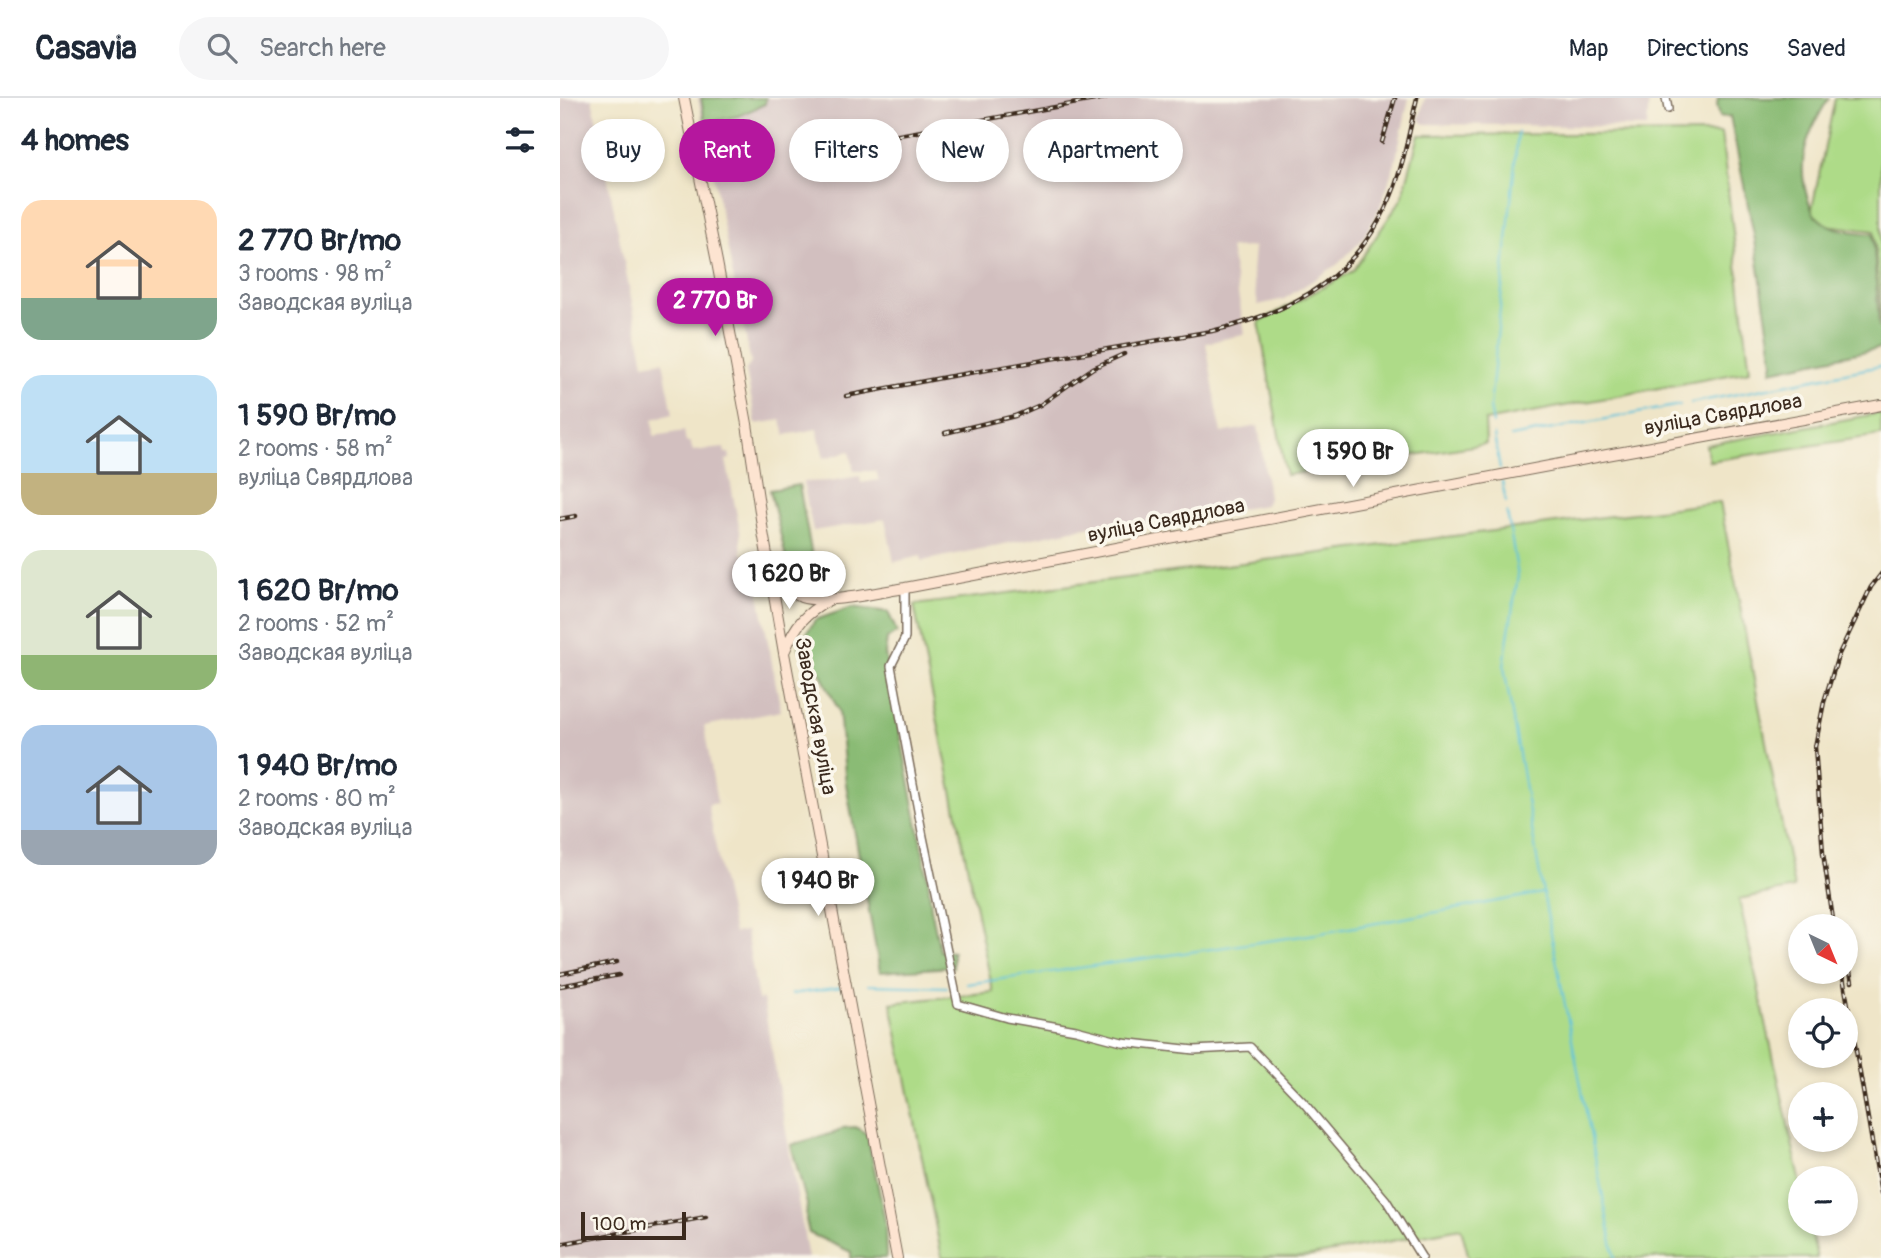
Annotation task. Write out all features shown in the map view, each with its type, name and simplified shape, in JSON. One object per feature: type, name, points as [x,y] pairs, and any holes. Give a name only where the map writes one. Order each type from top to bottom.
[{"type":"main road","name":"Заводская вуліца","points":[[684,98],[747,424],[760,519],[784,653],[897,1258]]},
{"type":"main road","name":"вуліца Свярдлова","points":[[829,599],[905,588],[1881,405]]},
{"type":"main road","points":[[771,572],[801,597],[829,599]]},
{"type":"main road","points":[[784,653],[802,619],[829,599]]},
{"type":"street","points":[[1665,98],[1668,109]]},
{"type":"street","points":[[905,588],[905,638],[891,666],[958,1004],[1007,1018],[1122,1041],[1194,1050],[1251,1047],[1303,1102],[1386,1200],[1422,1258]]},
{"type":"shaded area","points":[[560,98],[592,98],[596,119],[581,119],[581,182],[608,182],[644,364],[663,361],[673,414],[653,419],[654,436],[684,431],[686,442],[690,442],[693,451],[724,448],[725,453],[729,453],[730,459],[726,460],[742,554],[752,557],[781,711],[704,726],[717,803],[708,805],[722,880],[734,933],[746,931],[758,1000],[763,999],[808,1258],[560,1258]]},
{"type":"shaded area","points":[[698,98],[1409,98],[1395,163],[1380,207],[1362,240],[1338,264],[1284,299],[1258,305],[1252,272],[1254,247],[1230,248],[1245,334],[1206,343],[1221,433],[1258,426],[1269,497],[1265,505],[1103,531],[1101,524],[922,561],[921,556],[894,562],[885,519],[813,531],[803,482],[860,476],[861,483],[879,480],[876,471],[854,471],[850,451],[824,458],[817,429],[785,435],[781,420],[756,424],[746,370],[751,363],[741,313],[743,306],[738,302],[715,182],[775,182],[775,119],[702,119]]},
{"type":"shaded area","points":[[1425,98],[1649,98],[1647,127],[1425,124],[1419,119]]},
{"type":"green space","points":[[701,98],[766,98],[765,104],[738,116],[704,119]]},
{"type":"green space","points":[[1718,98],[1829,98],[1809,135],[1803,160],[1805,187],[1815,215],[1822,221],[1843,230],[1873,234],[1881,348],[1771,371],[1773,362],[1755,240],[1730,116],[1720,117]]},
{"type":"green space","points":[[1835,98],[1881,98],[1881,324],[1874,231],[1809,223]]},
{"type":"green space","points":[[1721,133],[1750,371],[1485,421],[1486,444],[1286,475],[1259,322],[1353,271],[1402,198],[1419,135]]},
{"type":"green space","points":[[1881,413],[1881,435],[1709,461],[1706,445]]},
{"type":"green space","points":[[799,485],[816,578],[791,567],[787,562],[770,490]]},
{"type":"green space","points":[[1720,502],[1794,888],[1739,899],[1788,1124],[1788,1152],[1794,1152],[1797,1166],[1788,1166],[1788,1236],[1812,1236],[1817,1258],[1469,1258],[1461,1228],[1301,1258],[942,1258],[891,1003],[993,992],[914,605]]},
{"type":"green space","points":[[852,607],[888,612],[897,632],[887,639],[885,654],[940,951],[953,952],[953,967],[880,972],[846,784],[839,711],[821,674],[798,647],[815,620]]},
{"type":"green space","points":[[855,1127],[867,1135],[885,1221],[886,1258],[851,1258],[851,1252],[809,1233],[807,1204],[791,1145],[843,1128]]},
{"type":"waterway","points":[[1493,424],[1490,407],[1518,132]]},
{"type":"waterway","points":[[1691,403],[1881,366]]},
{"type":"waterway","points":[[1511,437],[1680,405]]},
{"type":"waterway","points":[[1494,435],[1500,469]]},
{"type":"waterway","points":[[1502,482],[1506,502]]},
{"type":"waterway","points":[[1507,512],[1518,576],[1504,667],[1543,893],[1615,1258]]},
{"type":"waterway","points":[[967,984],[1316,934],[1542,893]]},
{"type":"waterway","points":[[868,985],[947,987]]},
{"type":"waterway","points":[[792,994],[841,987]]},
{"type":"railway","points":[[902,134],[1105,98]]},
{"type":"railway","points":[[1382,142],[1395,98]]},
{"type":"railway","points":[[846,396],[1212,331],[1243,323],[1299,299],[1324,284],[1346,265],[1365,243],[1381,216],[1399,175],[1417,98]]},
{"type":"railway","points":[[945,433],[1015,416],[1040,405],[1093,368],[1124,354]]},
{"type":"railway","points":[[560,519],[576,516]]},
{"type":"railway","points":[[1832,914],[1823,853],[1815,747],[1824,702],[1838,656],[1871,587],[1881,574]]},
{"type":"railway","points":[[560,974],[617,962]]},
{"type":"railway","points":[[560,986],[619,975]]},
{"type":"railway","points":[[1844,984],[1881,1193]]},
{"type":"railway","points":[[560,1244],[706,1217]]}]
